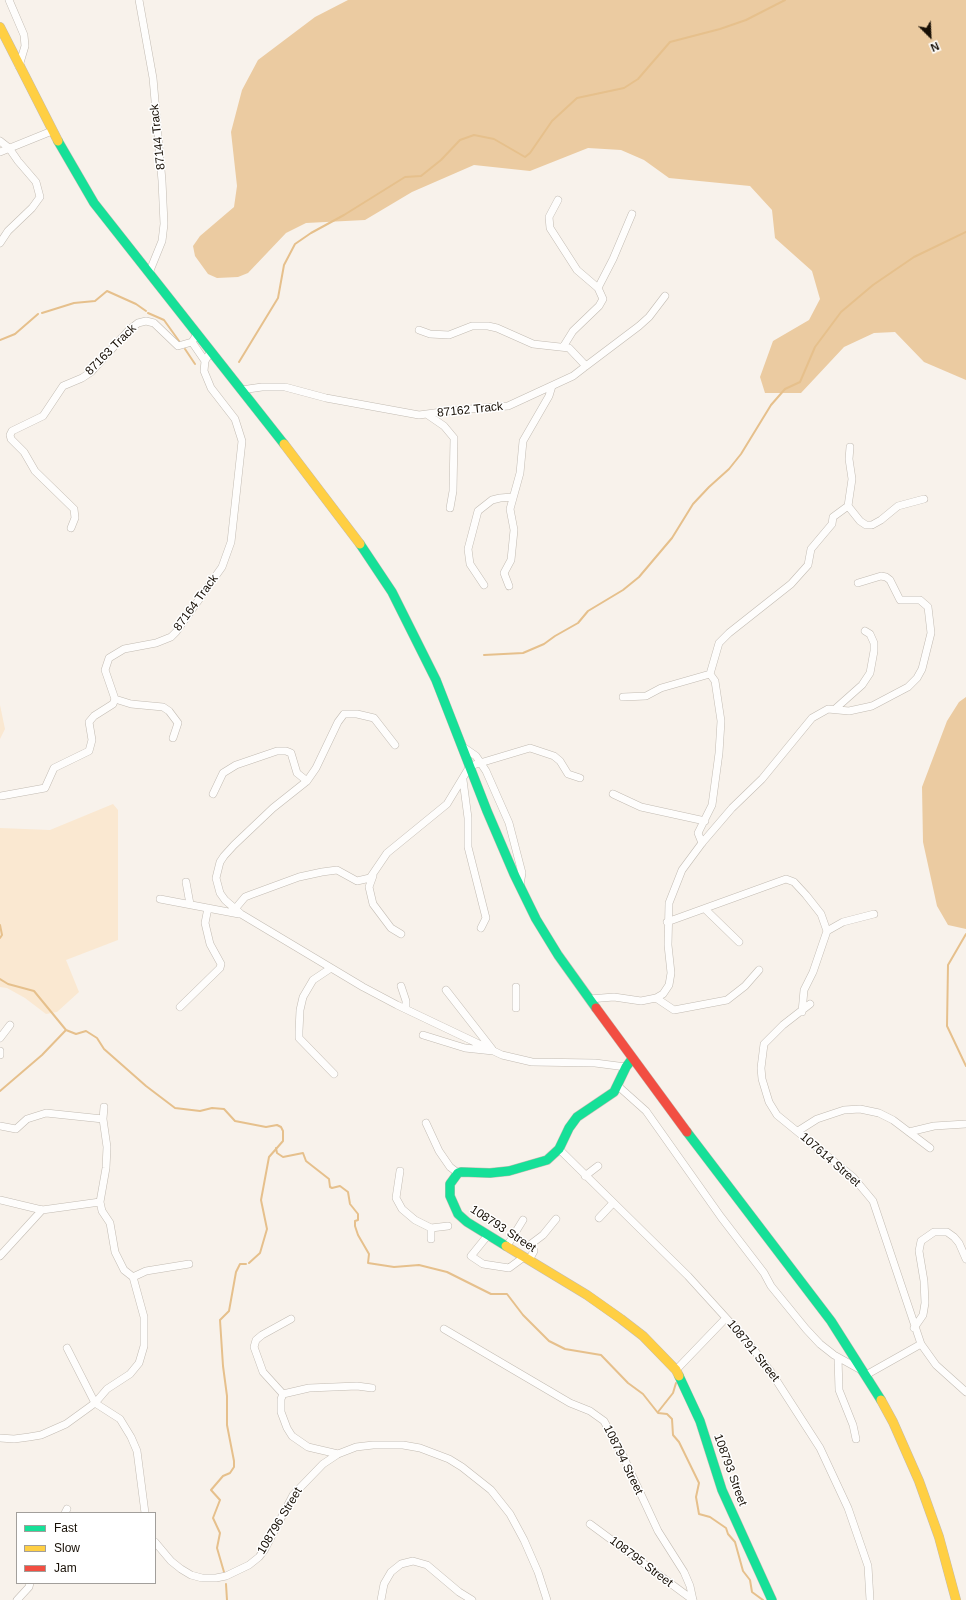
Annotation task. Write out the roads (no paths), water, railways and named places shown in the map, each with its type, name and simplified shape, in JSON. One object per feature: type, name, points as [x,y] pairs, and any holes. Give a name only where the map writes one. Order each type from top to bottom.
[{"type":"main road","points":[[0,27],[52,131],[94,203],[351,531],[392,592],[427,660],[463,747],[487,811],[520,885],[558,955],[632,1059],[831,1321],[894,1422],[919,1482],[939,1537],[956,1600]]},
{"type":"main road","points":[[458,1173],[466,1172],[490,1174],[509,1171],[541,1162],[559,1149],[566,1132],[577,1117],[608,1097],[618,1086],[626,1067],[632,1059]]},
{"type":"main road","name":"108793 Street","points":[[458,1173],[450,1184],[449,1188],[458,1214],[467,1222],[621,1319],[642,1336],[676,1370],[700,1421],[722,1490],[772,1600]]},
{"type":"street","points":[[9,0],[24,35],[25,46],[19,66]]},
{"type":"street","name":"87144 Track","points":[[140,0],[153,78],[162,180],[164,224],[162,241],[148,273]]},
{"type":"street","points":[[0,152],[52,131]]},
{"type":"street","points":[[0,141],[9,148],[36,182],[40,197],[32,208],[8,231],[0,244]]},
{"type":"street","points":[[558,200],[549,217],[550,228],[577,270],[598,288],[603,299],[602,302],[582,320],[563,347]]},
{"type":"street","points":[[598,288],[613,259],[632,214]]},
{"type":"street","name":"87162 Track","points":[[241,390],[262,387],[285,387],[326,398],[405,414],[428,415],[457,410],[508,406],[573,376],[639,326],[649,317],[665,296]]},
{"type":"street","name":"87163 Track","points":[[71,528],[75,518],[74,509],[35,471],[24,452],[11,440],[12,430],[43,416],[63,386],[82,378],[91,372],[129,330],[138,323],[146,321],[161,327],[176,345],[184,345],[192,342]]},
{"type":"street","points":[[419,330],[430,334],[449,335],[472,326],[488,326],[529,343],[563,347],[572,351],[586,366]]},
{"type":"street","points":[[197,334],[192,342],[205,361],[211,351]]},
{"type":"street","name":"87164 Track","points":[[115,699],[105,670],[109,658],[124,649],[161,642],[176,632],[222,568],[231,542],[242,441],[235,419],[211,388],[204,371],[205,361]]},
{"type":"street","points":[[509,586],[504,573],[510,560],[514,530],[510,512],[512,497],[520,473],[523,441],[528,429],[549,396],[552,386]]},
{"type":"street","points":[[428,415],[444,426],[454,438],[453,491],[450,508]]},
{"type":"street","points":[[702,843],[698,833],[712,804],[721,721],[715,682],[710,674],[719,642],[722,638],[791,584],[808,565],[812,549],[832,524],[833,517],[848,506],[852,479],[849,459],[850,447]]},
{"type":"street","points":[[484,585],[470,564],[468,550],[478,510],[492,500],[512,497]]},
{"type":"street","points":[[848,506],[860,521],[866,525],[872,525],[881,520],[888,512],[898,506],[924,499]]},
{"type":"street","points":[[589,999],[614,997],[641,1001],[656,998],[667,990],[671,973],[668,922],[669,903],[682,870],[702,843],[732,808],[762,779],[812,718],[828,709],[849,711],[872,706],[914,684],[922,669],[931,633],[928,607],[920,600],[900,600],[890,580],[886,577],[881,576],[858,583]]},
{"type":"street","points":[[835,709],[862,685],[870,673],[874,643],[870,634],[865,631]]},
{"type":"street","points":[[623,698],[646,696],[661,688],[710,674]]},
{"type":"street","points":[[1,796],[45,788],[54,768],[89,751],[92,740],[89,722],[94,716],[113,704],[115,699],[131,704],[163,707],[169,711],[178,723],[173,738]]},
{"type":"street","points":[[395,744],[374,718],[356,714],[344,714],[340,718],[316,768],[307,781],[296,788],[234,845],[220,862],[216,878],[217,885],[225,900],[241,914],[331,968],[406,1009],[510,1058],[532,1062],[594,1063],[626,1067]]},
{"type":"street","points":[[463,747],[476,756],[493,785],[512,829],[522,873],[520,885]]},
{"type":"street","points":[[235,909],[245,897],[299,877],[332,870],[341,872],[358,881],[363,881],[370,878],[387,853],[447,804],[463,780],[470,766],[523,749],[533,748],[554,756],[560,761],[568,774],[580,778]]},
{"type":"street","points":[[212,794],[223,773],[236,765],[277,751],[291,753],[297,773],[307,781]]},
{"type":"street","points":[[463,780],[468,818],[468,847],[486,918],[481,928]]},
{"type":"street","points":[[613,794],[641,807],[705,821]]},
{"type":"street","points":[[375,872],[369,887],[373,904],[391,928],[401,934]]},
{"type":"street","points":[[668,922],[781,881],[789,880],[806,895],[821,914],[827,931],[813,972],[806,986],[802,1012]]},
{"type":"street","points":[[186,882],[190,904]]},
{"type":"street","points":[[160,899],[241,914]]},
{"type":"street","points":[[180,1007],[220,968],[220,961],[210,944],[205,923],[208,908]]},
{"type":"street","points":[[705,909],[739,942]]},
{"type":"street","points":[[827,931],[843,922],[874,914]]},
{"type":"street","points":[[331,968],[313,980],[303,997],[300,1010],[299,1038],[334,1074]]},
{"type":"street","points":[[656,998],[674,1010],[727,1000],[750,981],[759,970]]},
{"type":"street","points":[[401,986],[406,1001],[406,1009]]},
{"type":"street","points":[[516,986],[516,1008]]},
{"type":"street","points":[[446,990],[493,1050]]},
{"type":"street","name":"107614 Street","points":[[810,1004],[802,1012],[783,1025],[764,1044],[761,1068],[765,1092],[776,1115],[798,1131],[853,1177],[873,1201],[920,1344],[936,1365],[966,1392]]},
{"type":"street","points":[[0,1038],[10,1025]]},
{"type":"street","points":[[422,1035],[465,1048],[493,1050]]},
{"type":"street","points":[[618,1086],[646,1111],[721,1217],[764,1273],[771,1286],[820,1344],[838,1358],[864,1373],[920,1344]]},
{"type":"street","points":[[0,1438],[14,1439],[41,1435],[66,1424],[95,1403],[107,1389],[135,1369],[142,1352],[145,1327],[133,1277],[124,1270],[115,1252],[110,1223],[102,1211],[100,1202],[106,1168],[107,1147],[103,1119],[104,1108]]},
{"type":"street","points":[[798,1131],[817,1119],[844,1110],[860,1109],[886,1116],[930,1148]]},
{"type":"street","points":[[0,1126],[16,1129],[27,1119],[46,1113],[103,1119]]},
{"type":"street","points":[[426,1124],[439,1151],[450,1167],[458,1173]]},
{"type":"street","points":[[909,1132],[934,1126],[966,1124]]},
{"type":"street","name":"108791 Street","points":[[559,1149],[612,1203],[688,1276],[726,1318],[771,1372],[807,1426],[828,1463],[848,1508],[864,1549],[871,1587],[870,1600]]},
{"type":"street","points":[[585,1176],[598,1166]]},
{"type":"street","points":[[400,1171],[396,1198],[402,1209],[415,1220],[431,1228],[448,1226]]},
{"type":"street","points":[[0,1200],[42,1210],[100,1202]]},
{"type":"street","points":[[599,1218],[612,1203]]},
{"type":"street","points":[[0,1256],[42,1210]]},
{"type":"street","points":[[488,1235],[471,1256],[483,1264],[510,1268],[534,1251],[531,1244],[544,1235],[556,1219]]},
{"type":"street","points":[[507,1246],[523,1220]]},
{"type":"street","points":[[431,1228],[431,1239]]},
{"type":"street","points":[[914,1328],[923,1315],[925,1303],[924,1281],[919,1251],[921,1241],[934,1232],[947,1232],[959,1243],[966,1259]]},
{"type":"street","points":[[133,1277],[146,1271],[189,1264]]},
{"type":"street","points":[[676,1370],[726,1318]]},
{"type":"street","points":[[283,1394],[263,1372],[254,1347],[256,1340],[262,1335],[291,1319]]},
{"type":"street","name":"108794 Street","points":[[444,1329],[531,1381],[570,1403],[590,1411],[604,1421],[621,1452],[658,1531],[684,1572],[690,1586],[693,1600]]},
{"type":"street","points":[[67,1348],[95,1403],[120,1419],[131,1437],[137,1451],[145,1512]]},
{"type":"street","points":[[838,1358],[839,1390],[853,1425],[856,1439]]},
{"type":"street","points":[[283,1394],[309,1388],[357,1386],[372,1388]]},
{"type":"street","points":[[283,1394],[281,1399],[281,1412],[287,1428],[292,1436],[308,1446],[338,1454]]},
{"type":"street","name":"108796 Street","points":[[156,1543],[171,1561],[191,1574],[202,1578],[216,1578],[240,1570],[249,1565],[265,1549],[293,1495],[323,1464],[338,1454],[356,1447],[373,1444],[403,1445],[435,1453],[462,1467],[491,1490],[510,1514],[538,1572],[547,1600]]},
{"type":"street","name":"108795 Street","points":[[590,1524],[693,1600]]},
{"type":"street","points":[[381,1600],[384,1584],[391,1572],[402,1564],[413,1561],[427,1565],[459,1592],[472,1600]]},
{"type":"street","points":[[17,1600],[29,1587],[30,1584]]},
{"type":"waterway","points":[[239,362],[278,298],[284,265],[295,244],[311,233],[344,215],[405,177],[421,176],[441,160],[460,140],[474,135],[494,139],[525,157],[530,153],[552,121],[577,98],[624,88],[638,79],[670,42],[720,29],[746,20],[785,0]]},
{"type":"waterway","points":[[484,655],[523,653],[544,644],[578,623],[588,611],[623,590],[639,577],[672,538],[693,504],[729,469],[741,454],[771,405],[785,389],[800,382],[815,347],[841,312],[873,285],[914,257],[966,232]]},
{"type":"waterway","points":[[42,313],[74,303],[95,301],[107,291],[136,304],[146,311]]},
{"type":"waterway","points":[[148,313],[164,320],[179,341]]},
{"type":"waterway","points":[[0,340],[15,334],[38,314]]},
{"type":"waterway","points":[[185,349],[195,364]]},
{"type":"waterway","points":[[0,925],[2,935],[0,938]]},
{"type":"waterway","points":[[966,934],[948,965],[947,1026],[966,1066]]},
{"type":"waterway","points":[[0,979],[8,984],[34,991],[66,1030],[76,1034],[86,1031],[97,1038],[104,1049],[146,1086],[175,1108],[200,1111],[212,1108],[224,1109],[235,1121],[266,1127],[277,1125],[281,1127],[283,1131],[283,1141],[269,1157],[261,1200],[267,1229],[260,1253],[249,1263]]},
{"type":"waterway","points":[[0,1091],[42,1055],[66,1030]]},
{"type":"waterway","points":[[276,1148],[277,1153],[283,1157],[303,1153],[306,1161],[329,1179],[330,1187],[340,1186],[348,1192],[350,1204],[358,1214],[358,1220],[355,1221],[355,1226],[358,1235],[369,1254],[368,1263],[394,1267],[419,1265],[447,1272],[491,1294],[507,1294],[523,1315],[549,1341],[565,1349],[601,1355],[628,1383],[643,1394],[658,1413],[667,1414],[672,1419],[673,1435],[679,1442],[699,1483],[696,1497],[699,1514],[710,1517],[726,1528],[728,1534],[735,1542],[743,1571],[750,1580],[752,1592],[763,1600]]},
{"type":"waterway","points":[[224,1572],[217,1548],[220,1533],[213,1518],[220,1500],[211,1490],[223,1476],[230,1473],[234,1467],[234,1461],[227,1425],[227,1396],[223,1366],[220,1320],[229,1311],[236,1272],[240,1264],[246,1264]]},
{"type":"waterway","points":[[658,1412],[673,1393],[676,1383]]},
{"type":"waterway","points":[[226,1584],[227,1600]]}]
